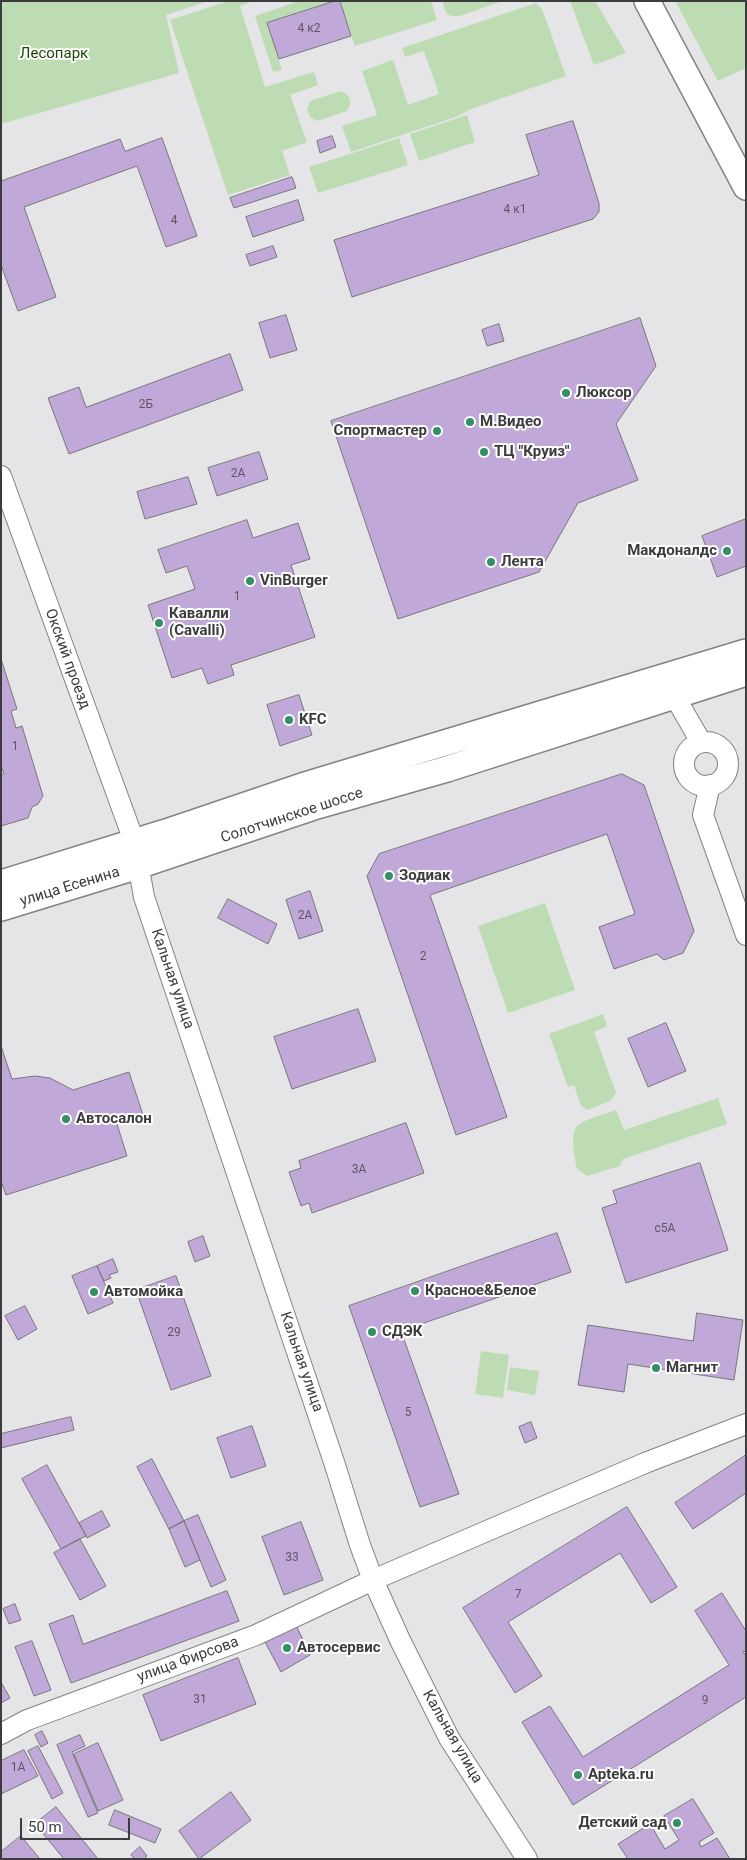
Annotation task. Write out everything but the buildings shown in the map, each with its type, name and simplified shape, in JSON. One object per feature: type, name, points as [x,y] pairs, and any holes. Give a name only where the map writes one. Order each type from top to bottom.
[{"type":"main road","points":[[647,1],[746,186]]},
{"type":"main road","points":[[660,1],[746,163]]},
{"type":"main road","name":"Солотчинское шоссе","points":[[134,841],[438,744],[742,663]]},
{"type":"main road","name":"Солотчинское шоссе","points":[[138,866],[317,806],[447,769],[675,697],[742,663]]},
{"type":"main road","name":"улица Есенина","points":[[1,883],[134,841]]},
{"type":"main road","name":"улица Есенина","points":[[1,908],[138,866]]},
{"type":"street","name":"Окский проезд","points":[[1,476],[134,841]]},
{"type":"street","points":[[675,697],[701,742]]},
{"type":"street","points":[[701,742],[716,744],[721,748],[728,760],[726,773],[717,783],[710,785],[696,783],[690,778],[684,765],[689,750],[701,742]]},
{"type":"street","points":[[438,744],[447,769]]},
{"type":"street","points":[[710,785],[703,815],[746,935]]},
{"type":"street","name":"Кальная улица","points":[[134,841],[144,897],[373,1580],[400,1640],[449,1738],[527,1859]]},
{"type":"street","name":"улица Фирсова","points":[[1,1734],[27,1720],[256,1635],[373,1580],[646,1463],[746,1424]]},
{"type":"green space","name":"Лесопарк","points":[[1,1],[208,1],[166,15],[179,73],[1,124]]},
{"type":"green space","points":[[228,1],[254,1],[240,6],[265,87],[314,72],[318,85],[290,95],[307,142],[282,151],[290,175],[228,195],[170,20]]},
{"type":"green space","points":[[299,1],[335,1],[267,23],[282,70],[273,72],[255,16]]},
{"type":"green space","points":[[340,1],[431,1],[437,20],[355,46]]},
{"type":"green space","points":[[442,1],[503,1],[459,16],[451,16],[447,13]]},
{"type":"green space","points":[[570,1],[595,1],[626,53],[594,65]]},
{"type":"green space","points":[[675,1],[746,1],[746,68],[718,81]]},
{"type":"green space","points":[[536,3],[542,9],[566,76],[471,109],[456,117],[351,152],[342,126],[377,115],[362,71],[393,60],[408,105],[439,94],[424,51],[405,57],[402,48]]},
{"type":"green space","points":[[341,91],[347,94],[350,99],[347,111],[317,121],[310,117],[307,109],[310,101]]},
{"type":"green space","points":[[467,115],[475,142],[419,161],[410,134]]},
{"type":"green space","points":[[399,138],[408,165],[318,193],[309,167]]},
{"type":"green space","points":[[545,903],[575,990],[508,1013],[478,926]]},
{"type":"green space","points":[[603,1014],[607,1026],[594,1032],[616,1093],[610,1101],[588,1110],[581,1106],[574,1085],[568,1087],[549,1034]]},
{"type":"green space","points":[[718,1098],[727,1124],[623,1159],[620,1166],[587,1176],[577,1169],[573,1141],[574,1133],[582,1122],[616,1110],[624,1130]]},
{"type":"green space","points":[[481,1351],[509,1355],[503,1398],[475,1394]]},
{"type":"green space","points":[[510,1367],[539,1371],[535,1395],[507,1390]]},
{"type":"place","name":"Люксор","points":[[566,393]]},
{"type":"place","name":"М.Видео","points":[[470,422]]},
{"type":"place","name":"Спортмастер","points":[[437,431]]},
{"type":"place","name":"ТЦ \"Круиз\"","points":[[484,452]]},
{"type":"place","name":"Макдоналдс","points":[[727,551]]},
{"type":"place","name":"Лента","points":[[491,562]]},
{"type":"place","name":"VinBurger","points":[[250,581]]},
{"type":"place","name":"Кавалли (Cavalli)","points":[[159,623]]},
{"type":"place","name":"KFC","points":[[289,720]]},
{"type":"place","name":"Зодиак","points":[[389,876]]},
{"type":"place","name":"Автосалон","points":[[66,1119]]},
{"type":"place","name":"Красное&Белое","points":[[415,1291]]},
{"type":"place","name":"Автомойка","points":[[94,1292]]},
{"type":"place","name":"СДЭК","points":[[372,1332]]},
{"type":"place","name":"Магнит","points":[[656,1368]]},
{"type":"place","name":"Автосервис","points":[[287,1648]]},
{"type":"place","name":"Apteka.ru","points":[[578,1775]]},
{"type":"place","name":"Детский сад","points":[[677,1823]]}]
